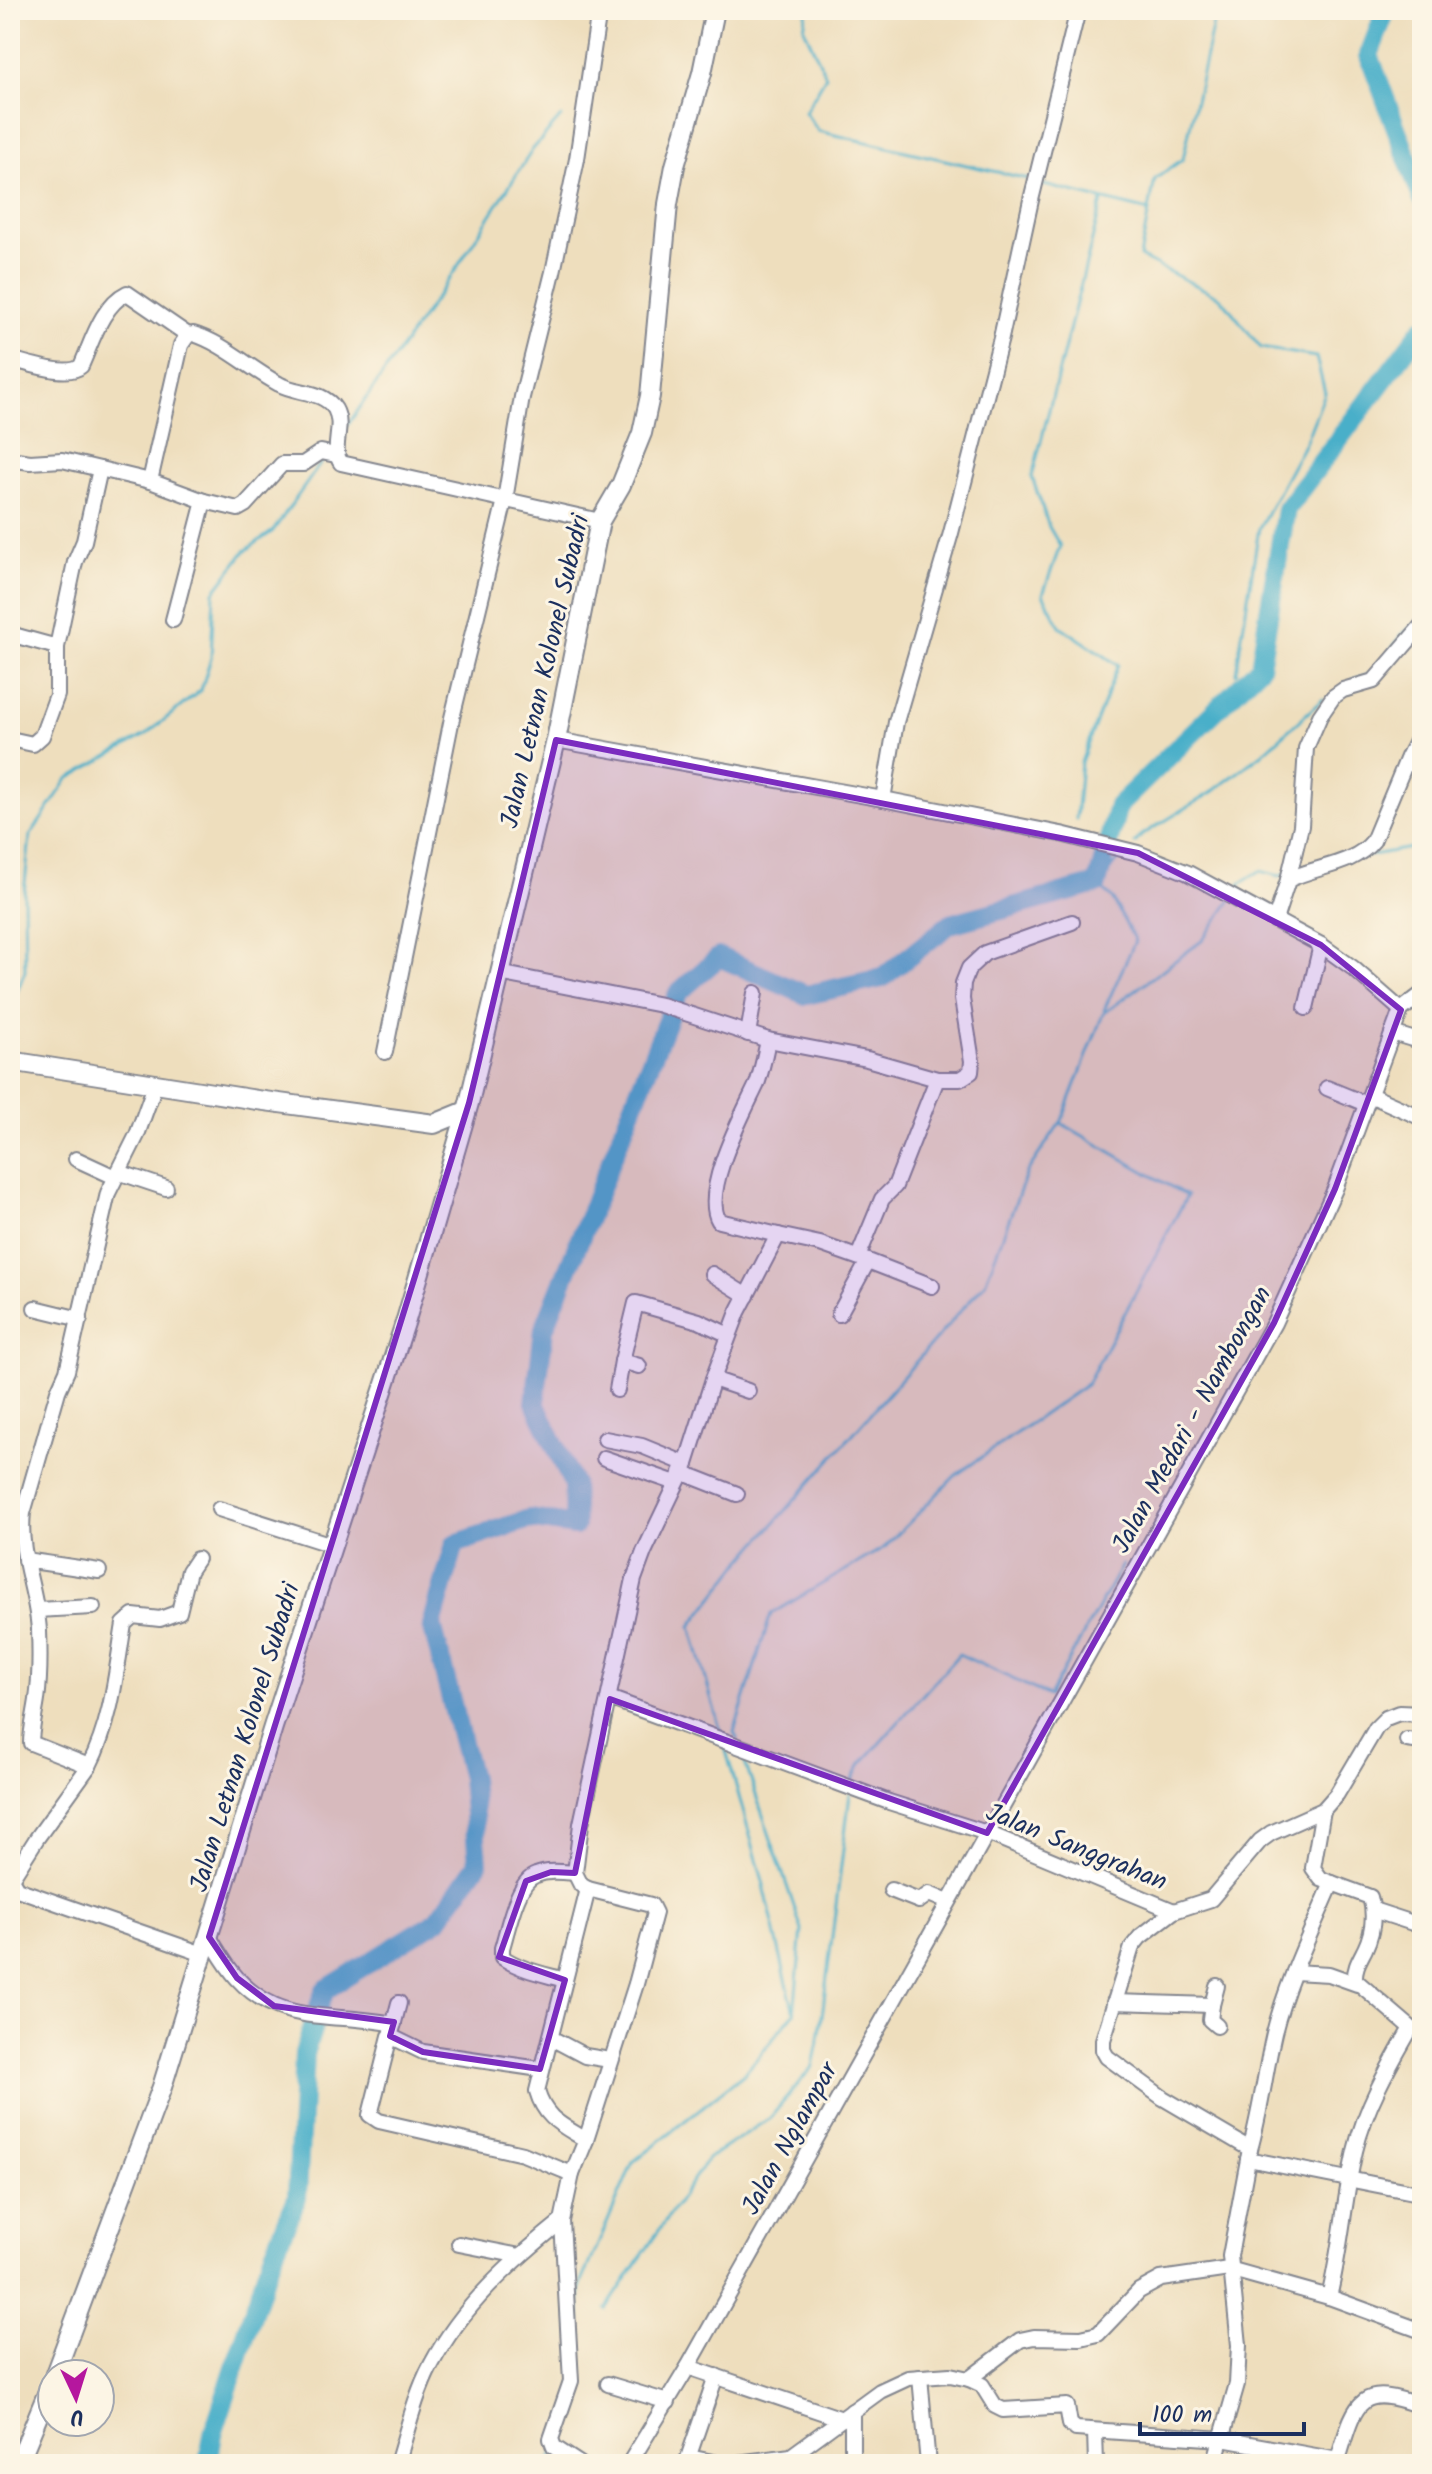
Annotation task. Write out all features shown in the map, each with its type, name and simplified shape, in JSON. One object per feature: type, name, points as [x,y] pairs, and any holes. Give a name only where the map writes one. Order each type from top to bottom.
[{"type":"main road","name":"Jalan Letnan Kolonel Subadri","points":[[61,2358],[162,2087],[406,1320],[466,1111],[556,740],[600,521],[621,485],[642,433],[650,396],[670,192],[702,73],[715,10]]},
{"type":"main road","points":[[10,1061],[155,1085],[434,1124],[459,1135]]},
{"type":"main road","points":[[434,1124],[466,1111]]},
{"type":"main road","points":[[18,2464],[36,2421]]},
{"type":"street","points":[[385,1052],[449,732],[505,500],[522,397],[577,159],[599,10]]},
{"type":"street","points":[[883,799],[896,722],[970,458],[1078,10]]},
{"type":"street","points":[[10,359],[76,371],[99,325],[117,298],[127,293],[188,335],[198,335],[284,387],[320,396],[333,407],[339,429],[336,455],[341,463],[600,521]]},
{"type":"street","points":[[150,481],[181,345],[188,335]]},
{"type":"street","points":[[10,459],[30,462],[62,460],[150,481],[204,501],[238,509],[282,464],[303,464],[321,452],[336,455]]},
{"type":"street","points":[[10,739],[33,744],[42,736],[57,695],[57,647],[75,562],[84,541],[100,469]]},
{"type":"street","points":[[173,620],[204,501]]},
{"type":"street","points":[[1275,920],[1301,826],[1306,748],[1320,716],[1333,697],[1343,690],[1374,681],[1422,625]]},
{"type":"street","points":[[10,631],[17,636],[57,647]]},
{"type":"street","points":[[1288,880],[1366,850],[1373,841],[1422,730]]},
{"type":"street","points":[[556,740],[883,799],[1121,849],[1188,873],[1321,945],[1401,1010],[1422,994]]},
{"type":"street","points":[[499,973],[617,999],[661,1005],[768,1040],[867,1059],[937,1079],[965,1078],[971,1072],[972,1061],[962,999],[963,983],[969,968],[985,953],[1072,922]]},
{"type":"street","points":[[1306,1008],[1321,945]]},
{"type":"street","points":[[748,1034],[755,993]]},
{"type":"street","name":"Jalan Medari - Nambongan","points":[[987,1833],[1274,1323],[1329,1203],[1401,1010]]},
{"type":"street","points":[[1392,1033],[1422,1042]]},
{"type":"street","points":[[768,1040],[757,1083],[716,1185],[715,1213],[719,1221],[820,1244],[932,1286]]},
{"type":"street","points":[[839,1314],[863,1259],[882,1199],[895,1186],[937,1079]]},
{"type":"street","points":[[89,1766],[31,1743],[39,1662],[37,1610],[21,1528],[58,1391],[67,1371],[108,1193],[137,1135],[155,1085]]},
{"type":"street","points":[[1327,1088],[1422,1118]]},
{"type":"street","points":[[76,1159],[166,1188]]},
{"type":"street","points":[[580,2464],[560,2451],[551,2439],[570,2390],[572,2371],[562,2221],[572,2174],[586,2140],[636,1984],[654,1908],[581,1885],[575,1873],[581,1824],[634,1579],[681,1473],[729,1335],[778,1235]]},
{"type":"street","points":[[712,1274],[747,1296]]},
{"type":"street","points":[[617,1390],[636,1303],[699,1321],[729,1335]]},
{"type":"street","points":[[35,1308],[80,1319]]},
{"type":"street","points":[[622,1361],[639,1366]]},
{"type":"street","points":[[713,1379],[748,1391]]},
{"type":"street","points":[[605,1439],[642,1446],[681,1473]]},
{"type":"street","points":[[604,1458],[681,1473],[737,1494]]},
{"type":"street","points":[[219,1509],[332,1545]]},
{"type":"street","points":[[197,1559],[189,1571],[179,1612],[160,1619],[133,1616],[124,1624],[111,1708],[102,1741],[89,1766],[12,1876],[12,1888],[206,1946],[257,1996],[288,2013],[348,2017],[392,2030],[423,2052],[540,2069]]},
{"type":"street","points":[[25,1560],[99,1571]]},
{"type":"street","points":[[37,1610],[93,1607]]},
{"type":"street","name":"Jalan Sanggrahan","points":[[609,1698],[889,1802],[987,1833],[1174,1911],[1132,1947],[1103,2040],[1107,2057],[1249,2154],[1418,2193]]},
{"type":"street","points":[[1174,1911],[1211,1899],[1260,1841],[1323,1810],[1337,1794],[1376,1728],[1386,1718],[1399,1713],[1422,1714]]},
{"type":"street","points":[[1323,1810],[1313,1868],[1321,1879],[1370,1897],[1373,1910],[1370,1935],[1355,1969],[1357,1984]]},
{"type":"street","name":"Jalan Nglampar","points":[[629,2464],[688,2367],[987,1833]]},
{"type":"street","points":[[565,1980],[528,1970],[506,1960],[502,1957],[502,1948],[526,1881],[534,1875],[551,1872],[575,1873]]},
{"type":"street","points":[[1214,2464],[1237,2384],[1237,2307],[1229,2269],[1249,2154],[1261,2111],[1274,2034],[1294,1972],[1332,1883]]},
{"type":"street","points":[[586,2140],[542,2108],[537,2091],[540,2069],[551,2038],[588,1889]]},
{"type":"street","points":[[891,1890],[919,1901],[929,1894],[948,1902]]},
{"type":"street","points":[[1373,1910],[1422,1926]]},
{"type":"street","points":[[1294,1972],[1329,1974],[1357,1984],[1417,2031],[1383,2078],[1355,2150],[1329,2297]]},
{"type":"street","points":[[1217,1986],[1210,2020],[1217,2026]]},
{"type":"street","points":[[1114,2002],[1212,2005]]},
{"type":"street","points":[[399,2003],[371,2107],[372,2118],[523,2154],[572,2174]]},
{"type":"street","points":[[551,2038],[585,2056],[610,2060]]},
{"type":"street","points":[[397,2464],[429,2368],[457,2321],[520,2256],[562,2221]]},
{"type":"street","points":[[459,2244],[520,2256]]},
{"type":"street","points":[[969,2379],[1020,2340],[1034,2337],[1081,2338],[1098,2334],[1132,2298],[1155,2281],[1229,2269],[1329,2297],[1422,2331]]},
{"type":"street","points":[[688,2367],[847,2415]]},
{"type":"street","points":[[730,2464],[791,2456],[897,2381],[920,2377],[950,2375],[969,2379],[982,2385],[998,2409],[1062,2405],[1069,2408],[1072,2427],[1222,2439],[1342,2462],[1354,2413],[1364,2399],[1383,2395],[1422,2407]]},
{"type":"street","points":[[716,2376],[688,2461],[722,2464]]},
{"type":"street","points":[[920,2377],[928,2464]]},
{"type":"street","points":[[608,2384],[668,2402]]},
{"type":"street","points":[[847,2415],[852,2457]]},
{"type":"street","points":[[1095,2431],[1096,2464]]},
{"type":"highlighted area","points":[[556,740],[1138,853],[1321,945],[1401,1010],[1335,1189],[1274,1323],[987,1833],[610,1699],[575,1873],[551,1872],[526,1881],[499,1957],[565,1980],[540,2069],[423,2052],[390,2036],[394,2022],[274,2006],[237,1978],[209,1937],[469,1103]]},
{"type":"waterway","points":[[807,10],[804,28],[826,76],[805,112],[818,131],[1028,179]]},
{"type":"waterway","points":[[1216,10],[1183,159],[1155,179],[1140,257],[1221,298],[1261,348],[1316,357],[1325,393],[1305,443],[1259,528],[1236,673]]},
{"type":"waterway","points":[[1386,10],[1369,55],[1422,198]]},
{"type":"waterway","points":[[347,426],[456,269],[533,149],[561,117]]},
{"type":"waterway","points":[[1040,184],[1149,211]]},
{"type":"waterway","points":[[1076,819],[1081,762],[1118,665],[1060,626],[1043,594],[1060,546],[1049,527],[1032,477],[1102,201]]},
{"type":"waterway","points":[[319,2006],[325,1990],[438,1920],[478,1863],[471,1778],[432,1625],[455,1544],[529,1519],[575,1526],[573,1484],[535,1403],[544,1329],[678,993],[719,957],[806,995],[882,978],[950,924],[1097,884],[1118,806],[1260,667],[1286,509],[1422,329]]},
{"type":"waterway","points":[[10,1009],[25,971],[24,893],[30,836],[68,779],[147,734],[201,690],[211,658],[214,592],[245,551],[273,531],[323,460]]},
{"type":"waterway","points":[[1389,653],[1402,634],[1413,626]]},
{"type":"waterway","points":[[1353,680],[1375,672]]},
{"type":"waterway","points":[[1135,843],[1142,835],[1212,792],[1262,754],[1323,699]]},
{"type":"waterway","points":[[1367,856],[1422,846]]},
{"type":"waterway","points":[[1104,1010],[1135,941],[1112,898],[1097,884],[1120,858]]},
{"type":"waterway","points":[[1235,894],[1241,883],[1260,871],[1280,876],[1285,873]]},
{"type":"waterway","points":[[737,1739],[734,1732],[771,1614],[885,1547],[956,1475],[1087,1384],[1187,1196],[1061,1123],[1103,1014],[1203,940],[1231,900]]},
{"type":"waterway","points":[[10,1036],[13,1056]]},
{"type":"waterway","points":[[721,1733],[691,1626],[738,1565],[985,1283],[1027,1172],[1060,1123]]},
{"type":"waterway","points":[[852,1782],[861,1764],[959,1654],[1049,1696],[1122,1565]]},
{"type":"waterway","points":[[725,1747],[763,1881],[793,2009]]},
{"type":"waterway","points":[[559,2446],[579,2389],[580,2287],[633,2162],[745,2073],[794,2013],[802,1930],[742,1754]]},
{"type":"waterway","points":[[606,2309],[707,2159],[770,2118],[813,2066],[850,1794]]},
{"type":"waterway","points":[[208,2464],[213,2434],[268,2267],[297,2198],[304,2054],[314,2024]]},
{"type":"waterway","points":[[547,2464],[555,2452]]}]
